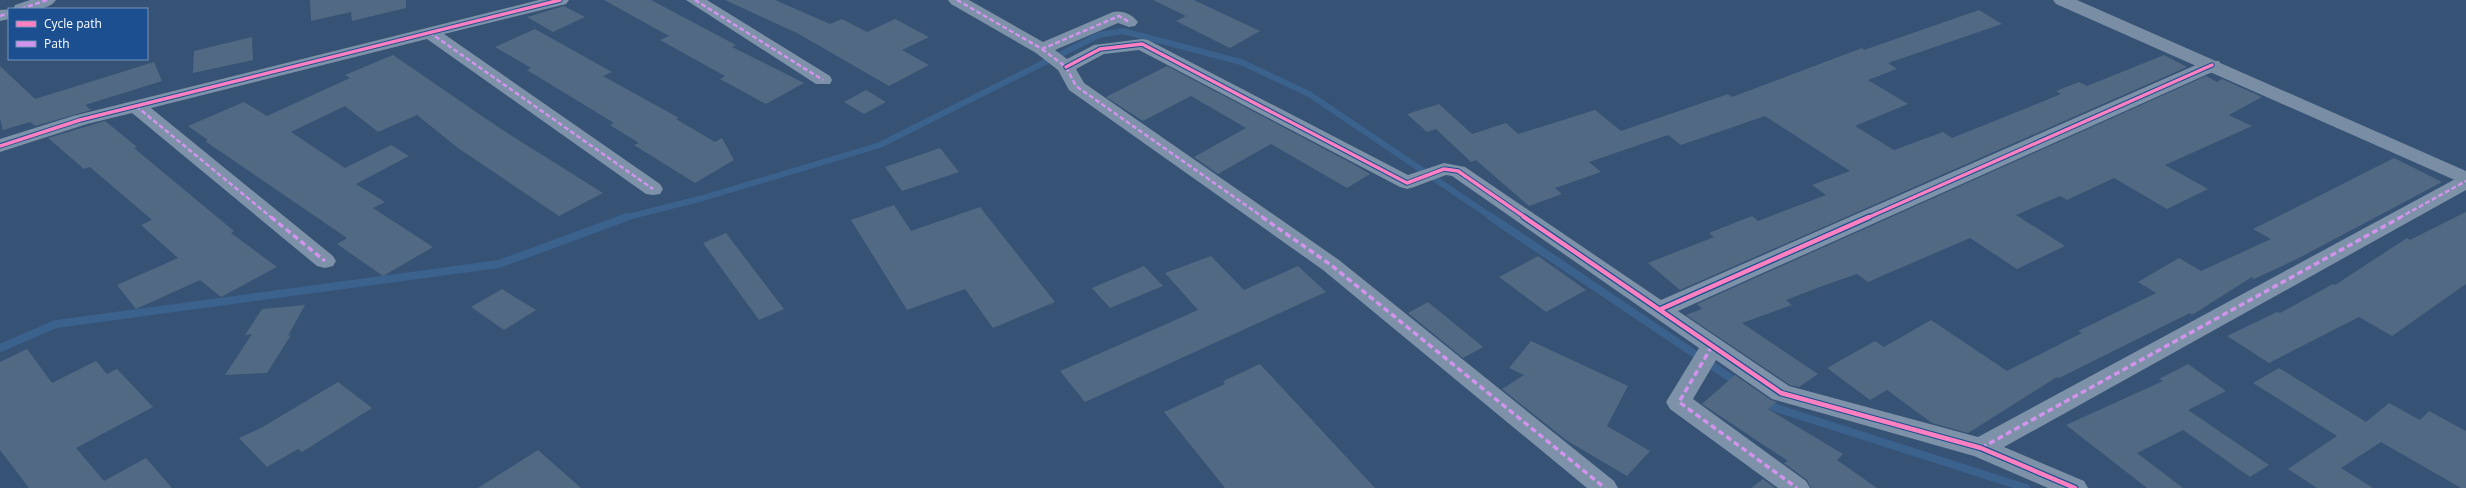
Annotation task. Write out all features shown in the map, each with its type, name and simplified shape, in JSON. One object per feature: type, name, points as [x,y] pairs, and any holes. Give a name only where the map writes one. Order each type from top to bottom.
[{"type":"main road","points":[[2062,0],[2212,65],[2466,180]]},
{"type":"street","points":[[24,8],[47,0]]},
{"type":"street","points":[[0,146],[80,120],[560,0]]},
{"type":"street","points":[[695,0],[823,80]]},
{"type":"street","points":[[957,0],[1042,49],[1066,67],[1076,86],[1331,264],[1605,488]]},
{"type":"street","points":[[1042,49],[1119,16],[1129,22]]},
{"type":"street","points":[[430,32],[653,189]]},
{"type":"street","points":[[1066,67],[1100,49],[1142,44],[1407,183],[1444,169],[1458,171],[1661,310],[1707,356],[1781,393],[1981,448],[2075,488]]},
{"type":"street","points":[[1661,310],[2212,65]]},
{"type":"street","points":[[136,106],[325,261]]},
{"type":"street","points":[[1981,448],[2466,180]]},
{"type":"street","points":[[1707,356],[1679,402],[1797,488]]},
{"type":"building","points":[[310,0],[406,0],[406,8],[352,21],[351,12],[311,21]]},
{"type":"building","points":[[604,0],[651,0],[736,45],[732,47],[804,83],[766,104],[720,79],[725,76],[660,40],[669,36]]},
{"type":"building","points":[[725,0],[775,0],[830,24],[842,19],[867,32],[895,19],[929,37],[902,50],[929,65],[889,86],[797,33]]},
{"type":"building","points":[[1153,0],[1194,0],[1260,31],[1230,48],[1176,21],[1186,16]]},
{"type":"building","points":[[564,6],[585,17],[553,32],[527,17]]},
{"type":"building","points":[[1979,10],[2002,24],[1888,63],[1897,69],[1868,80],[1908,104],[1855,126],[1894,150],[1943,132],[1952,138],[2061,94],[2056,91],[2079,82],[2087,86],[2164,55],[2187,67],[1680,290],[1648,263],[1714,237],[1709,233],[1752,216],[1758,221],[1826,195],[1812,185],[1850,171],[1765,116],[1681,145],[1668,135],[1589,162],[1601,172],[1555,188],[1562,194],[1529,206],[1476,160],[1471,162],[1436,129],[1427,132],[1407,114],[1439,104],[1472,134],[1506,123],[1518,134],[1595,110],[1621,131],[1728,94],[1732,97],[1862,48],[1864,50]]},
{"type":"building","points":[[535,29],[612,72],[603,76],[679,118],[676,119],[715,142],[722,138],[734,160],[695,183],[634,145],[639,143],[610,125],[614,123],[527,70],[531,68],[495,47]]},
{"type":"building","points":[[252,37],[253,60],[193,73],[194,51]]},
{"type":"building","points":[[393,55],[501,129],[603,193],[559,216],[458,148],[417,115],[378,132],[345,106],[291,132],[345,168],[391,145],[409,156],[356,184],[385,202],[373,208],[433,247],[383,276],[337,244],[347,238],[205,141],[208,140],[188,126],[244,102],[267,116],[350,78],[345,75]]},
{"type":"building","points":[[154,62],[162,81],[85,105],[91,110],[35,126],[30,122],[3,130],[0,118],[0,66],[35,99]]},
{"type":"building","points":[[1167,66],[1370,174],[1347,188],[1271,144],[1218,174],[1194,157],[1246,128],[1191,96],[1143,121],[1106,97]]},
{"type":"building","points":[[2206,76],[2217,82],[2222,79],[2262,97],[2229,115],[2252,126],[2165,165],[2208,189],[2167,209],[2114,178],[2067,200],[2060,196],[2016,215],[2065,246],[2017,269],[1970,238],[1868,282],[1857,274],[1825,285],[1786,300],[1792,305],[1742,323],[1818,374],[1799,387],[1790,385],[1686,315],[1702,309],[1697,304]]},
{"type":"building","points":[[866,90],[886,102],[864,114],[844,102]]},
{"type":"building","points":[[105,121],[137,147],[134,148],[234,231],[231,233],[277,267],[221,297],[200,280],[136,309],[117,285],[178,258],[141,225],[152,220],[90,167],[84,169],[48,138]]},
{"type":"building","points":[[940,148],[959,172],[902,191],[885,167]]},
{"type":"building","points":[[2394,158],[2442,182],[2297,259],[2254,279],[2252,277],[2192,315],[2190,313],[2059,378],[2057,377],[1968,433],[1932,423],[1887,390],[1870,400],[1827,368],[1875,341],[1884,347],[1931,320],[2007,371],[2082,333],[2078,331],[2156,293],[2138,282],[2179,258],[2201,271],[2271,239],[2253,229]]},
{"type":"building","points":[[894,205],[911,231],[980,207],[1055,302],[993,328],[965,289],[907,310],[851,220]]},
{"type":"building","points":[[2466,212],[2466,284],[2392,336],[2359,317],[2269,363],[2227,336],[2277,312],[2280,313],[2333,284],[2335,285],[2407,238],[2410,240]]},
{"type":"building","points":[[726,233],[784,309],[759,320],[703,243]]},
{"type":"building","points":[[1211,256],[1244,290],[1298,266],[1326,292],[1085,402],[1060,371],[1198,310],[1165,273]]},
{"type":"building","points":[[1538,256],[1586,290],[1546,312],[1499,277]]},
{"type":"building","points":[[1144,266],[1163,286],[1110,308],[1092,288]]},
{"type":"building","points":[[502,289],[536,310],[504,330],[471,307]]},
{"type":"building","points":[[1428,302],[1483,347],[1463,358],[1408,313]]},
{"type":"building","points":[[305,305],[288,336],[291,335],[267,373],[225,375],[252,334],[245,335],[262,309]]},
{"type":"building","points":[[1531,341],[1628,386],[1607,426],[1650,451],[1627,476],[1566,440],[1502,389],[1524,375],[1509,368]]},
{"type":"building","points":[[27,349],[52,383],[96,361],[107,374],[117,369],[153,407],[76,448],[104,481],[146,458],[172,488],[29,488],[0,450],[0,362]]},
{"type":"building","points":[[1260,364],[1375,488],[1225,488],[1164,412],[1225,384],[1223,381]]},
{"type":"building","points":[[2188,364],[2226,391],[2188,410],[2269,465],[2250,477],[2183,430],[2137,453],[2183,488],[2147,488],[2066,425],[2163,381],[2159,379]]},
{"type":"building","points":[[2279,368],[2366,422],[2389,403],[2420,420],[2429,411],[2466,431],[2466,488],[2461,488],[2381,442],[2341,468],[2373,488],[2317,488],[2288,469],[2337,436],[2253,383]]},
{"type":"building","points":[[1735,375],[1771,400],[1777,402],[1768,409],[1843,454],[1837,460],[1877,488],[1811,488],[1807,480],[1784,463],[1788,461],[1702,404]]},
{"type":"building","points":[[338,382],[372,408],[302,452],[298,449],[267,467],[239,438],[261,428]]},
{"type":"building","points":[[538,450],[581,488],[478,488]]},
{"type":"building","points":[[1763,479],[1775,488],[1751,488]]},
{"type":"waterway","points":[[625,218],[703,198],[880,145],[1099,35],[1123,31],[1241,62],[1309,94],[1493,218]]},
{"type":"waterway","points":[[1491,217],[1738,383]]},
{"type":"waterway","points":[[0,348],[56,324],[499,264],[625,218]]},
{"type":"waterway","points":[[1765,401],[1773,407],[2026,488]]},
{"type":"marked path","points":[[24,8],[47,0]]},
{"type":"marked path","points":[[695,0],[823,80]]},
{"type":"marked path","points":[[957,0],[1042,49],[1119,16],[1129,22]]},
{"type":"marked path","points":[[0,16],[8,13]]},
{"type":"marked path","points":[[429,32],[653,189]]},
{"type":"marked path","points":[[1042,49],[1066,67],[1076,86],[1331,265],[1605,488]]},
{"type":"marked path","points":[[136,106],[325,261]]},
{"type":"marked path","points":[[1981,448],[2466,181]]},
{"type":"marked path","points":[[1712,346],[1679,402],[1797,488]]},
{"type":"cycle path","points":[[0,146],[80,120],[560,0]]},
{"type":"cycle path","points":[[1066,67],[1100,49],[1142,44],[1407,183],[1444,169],[1458,171],[1781,393],[1981,448],[2075,488]]},
{"type":"cycle path","points":[[1661,309],[2212,65]]}]
